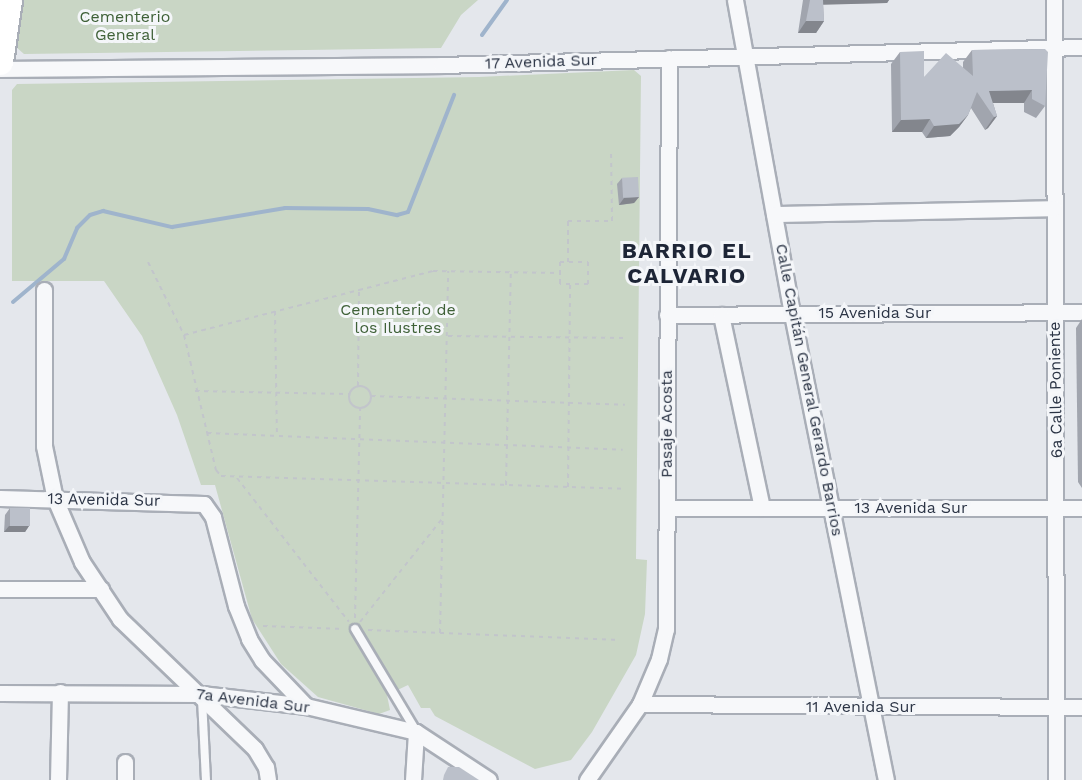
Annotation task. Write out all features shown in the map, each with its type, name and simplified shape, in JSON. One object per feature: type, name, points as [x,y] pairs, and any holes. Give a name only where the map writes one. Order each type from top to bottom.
[{"type":"highway","points":[[0,62],[9,0]]},
{"type":"street","name":"Calle Capitán General Gerardo Barrios","points":[[735,0],[792,314],[886,780]]},
{"type":"street","name":"6a Calle Poniente","points":[[1054,0],[1058,508],[1054,706],[1056,780]]},
{"type":"street","name":"17 Avenida Sur","points":[[0,69],[746,57],[1082,47]]},
{"type":"street","name":"Pasaje Acosta","points":[[573,780],[591,775],[640,704],[659,659],[666,628],[669,58]]},
{"type":"street","points":[[774,214],[1054,208]]},
{"type":"street","points":[[44,290],[44,446],[56,499],[82,562],[120,619],[201,694],[255,749],[266,767],[268,780]]},
{"type":"street","name":"15 Avenida Sur","points":[[667,315],[1082,312]]},
{"type":"street","points":[[721,315],[762,508]]},
{"type":"street","name":"13 Avenida Sur","points":[[0,498],[191,501],[207,506],[249,639],[275,676],[306,706]]},
{"type":"street","name":"13 Avenida Sur","points":[[668,508],[1082,508]]},
{"type":"street","points":[[0,589],[101,589]]},
{"type":"street","points":[[58,780],[60,692]]},
{"type":"street","name":"7a Avenida Sur","points":[[0,693],[201,694],[306,706],[416,732],[489,780]]},
{"type":"street","name":"11 Avenida Sur","points":[[640,704],[1082,707]]},
{"type":"street","points":[[413,780],[416,732]]},
{"type":"street","points":[[125,762],[125,780]]},
{"type":"lane","points":[[355,629],[416,732]]},
{"type":"lane","points":[[201,694],[206,780]]},
{"type":"path","points":[[568,262],[568,221],[612,221],[611,153]]},
{"type":"path","points":[[148,262],[184,335],[195,391],[218,474],[237,478],[624,489]]},
{"type":"path","points":[[560,262],[568,262],[588,262],[588,284],[560,284],[560,262]]},
{"type":"path","points":[[184,335],[432,271],[560,273]]},
{"type":"path","points":[[440,633],[448,271]]},
{"type":"path","points":[[506,485],[511,272]]},
{"type":"path","points":[[568,487],[570,284]]},
{"type":"path","points":[[195,391],[349,394],[358,386],[359,290]]},
{"type":"path","points":[[275,311],[277,436]]},
{"type":"path","points":[[447,336],[628,338]]},
{"type":"path","points":[[358,386],[365,387],[371,396]]},
{"type":"path","points":[[349,394],[350,403],[360,408],[366,406],[371,396]]},
{"type":"path","points":[[371,396],[625,405]]},
{"type":"path","points":[[355,629],[360,408]]},
{"type":"path","points":[[207,433],[623,450]]},
{"type":"path","points":[[237,478],[355,629]]},
{"type":"path","points":[[355,629],[443,518]]},
{"type":"path","points":[[263,626],[620,640]]},
{"type":"green space","name":"Cementerio General","points":[[23,0],[478,0],[461,15],[441,48],[24,54],[16,47]]},
{"type":"green space","name":"Cementerio de los Ilustres","points":[[634,70],[641,76],[636,559],[647,560],[645,614],[636,655],[592,732],[571,760],[535,769],[435,716],[430,708],[421,708],[408,685],[387,695],[390,710],[379,714],[318,697],[281,664],[252,619],[215,485],[201,485],[177,415],[142,336],[104,281],[12,281],[12,90],[17,84],[479,77]]},
{"type":"building","points":[[810,0],[823,0],[824,21],[806,21]]},
{"type":"building","points":[[1045,49],[1048,52],[1045,106],[1032,99],[1032,90],[989,91],[997,116],[994,117],[977,92],[968,115],[959,124],[934,126],[930,119],[901,120],[900,52],[924,51],[924,77],[946,53],[973,76],[972,50]]},
{"type":"building","points":[[638,177],[639,197],[623,198],[622,178]]},
{"type":"building","points":[[10,508],[30,508],[30,526],[10,526]]},
{"type":"building","points":[[448,767],[459,767],[479,780],[443,780]]},
{"type":"waterway","points":[[482,35],[507,0]]},
{"type":"waterway","points":[[13,302],[64,259],[77,228],[90,215],[103,211],[172,227],[285,208],[368,209],[397,215],[408,212],[454,95]]},
{"type":"district","name":"BARRIO EL CALVARIO","points":[[687,262]]}]
